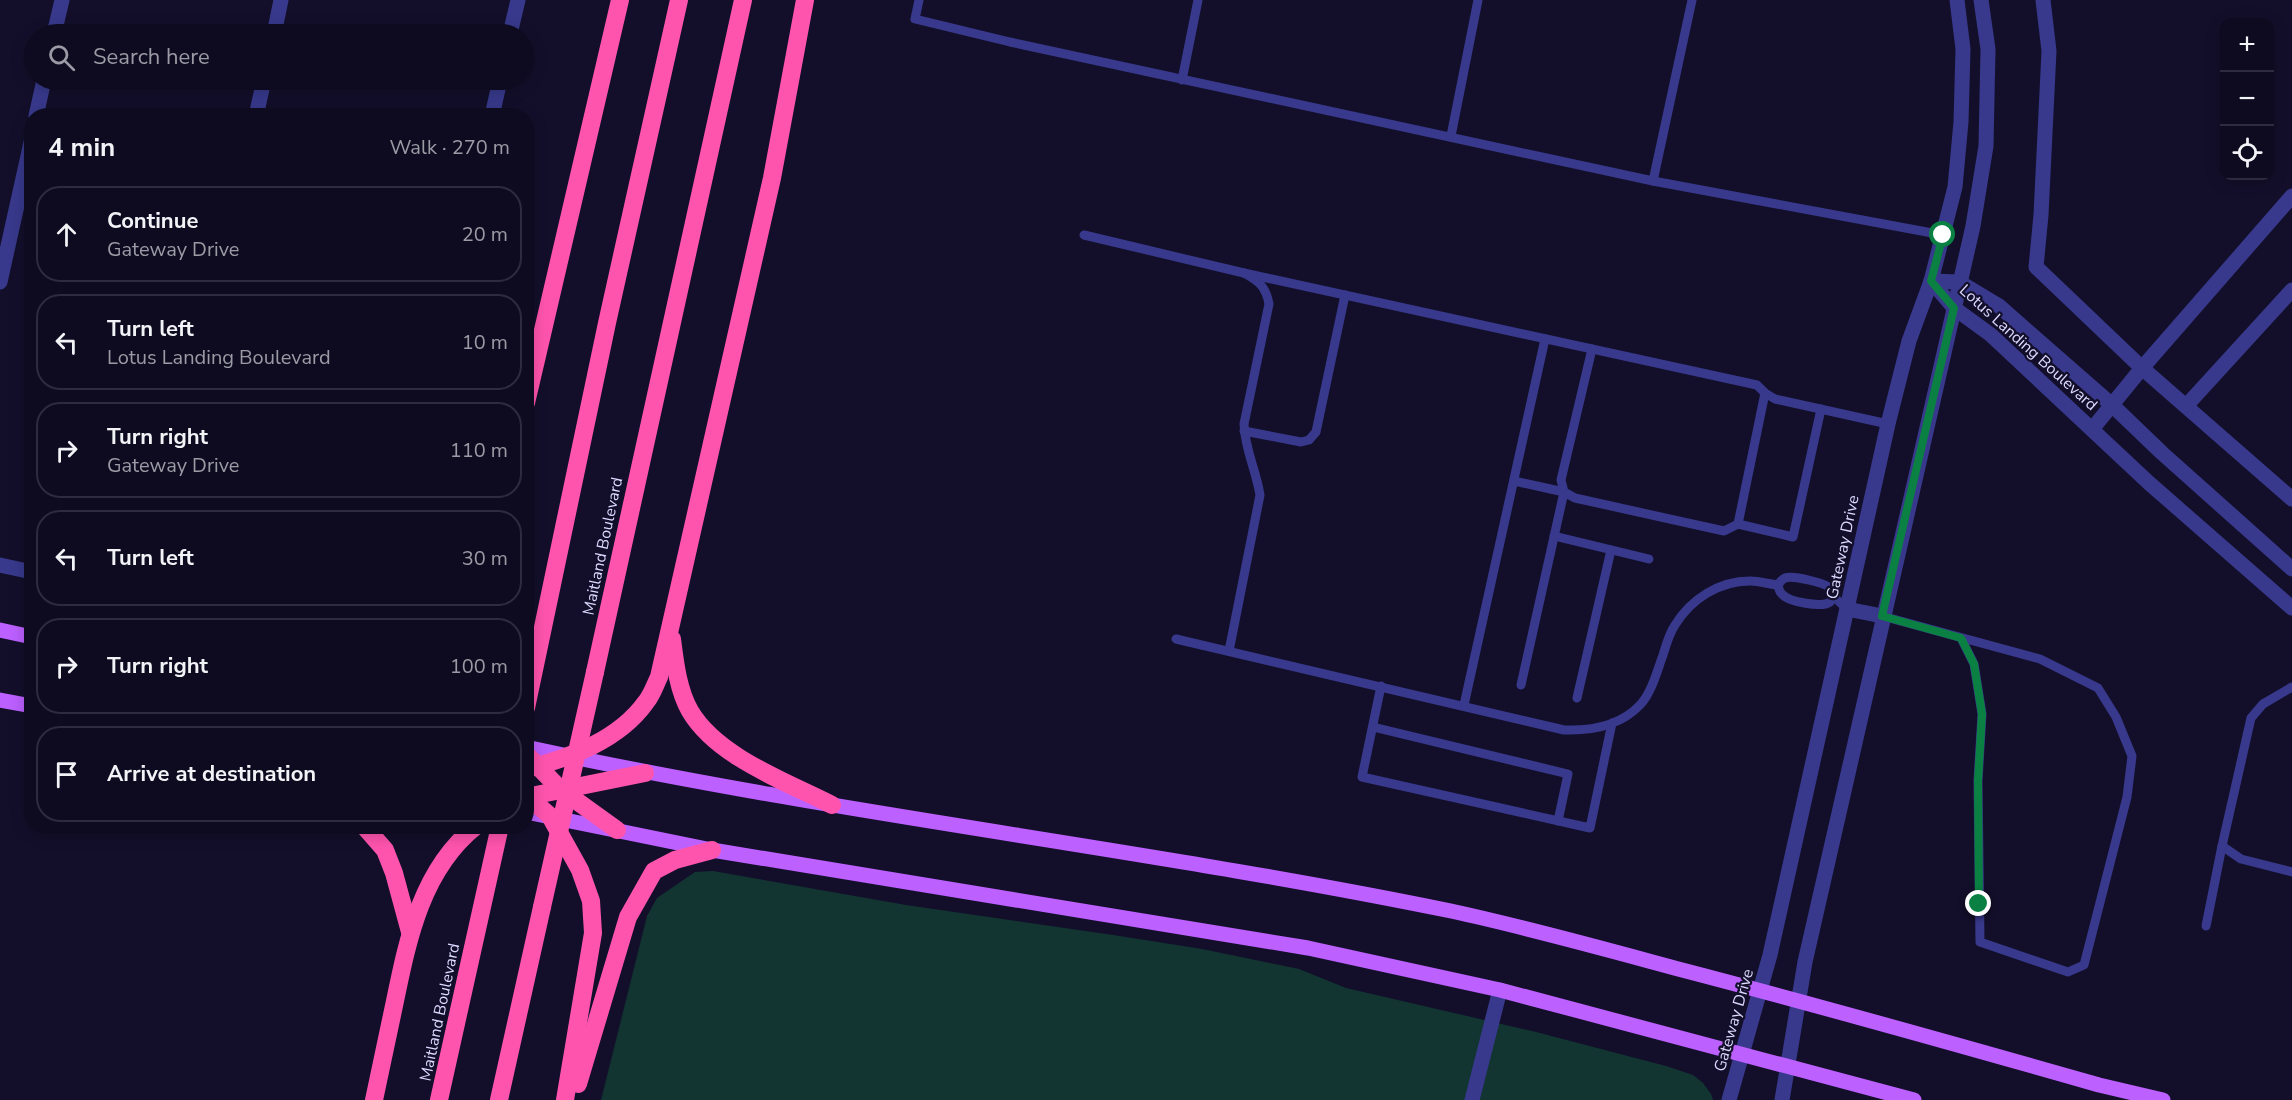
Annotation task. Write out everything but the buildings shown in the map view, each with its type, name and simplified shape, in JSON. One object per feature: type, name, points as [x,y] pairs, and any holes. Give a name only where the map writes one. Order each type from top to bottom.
[{"type":"highway","points":[[534,369],[620,0]]},
{"type":"highway","points":[[534,674],[607,323],[679,0]]},
{"type":"highway","name":"Maitland Boulevard","points":[[499,1100],[743,0]]},
{"type":"highway","points":[[534,762],[569,756],[611,735],[647,702],[659,677],[772,178],[805,0]]},
{"type":"highway","points":[[669,627],[677,675],[690,710],[701,726],[726,749],[832,805]]},
{"type":"highway","points":[[534,766],[560,789],[617,830]]},
{"type":"highway","points":[[534,798],[560,789],[645,772]]},
{"type":"highway","points":[[534,805],[550,816],[575,861],[591,901],[592,933],[565,1100]]},
{"type":"highway","points":[[371,834],[385,850],[394,873],[410,932]]},
{"type":"highway","points":[[374,1100],[410,932],[436,871],[452,849],[468,834]]},
{"type":"highway","name":"Maitland Boulevard","points":[[439,1100],[498,834]]},
{"type":"highway","points":[[573,1100],[628,917],[654,871],[675,860],[712,850]]},
{"type":"main road","points":[[0,630],[24,635]]},
{"type":"main road","points":[[0,700],[24,704]]},
{"type":"main road","points":[[534,749],[645,772],[832,805],[1233,869],[1498,922],[1799,1001],[2099,1085],[2163,1100]]},
{"type":"main road","points":[[550,816],[712,850],[1222,932],[1308,948],[1500,990],[1914,1100]]},
{"type":"street","points":[[56,24],[62,0]]},
{"type":"street","points":[[276,24],[281,0]]},
{"type":"street","points":[[512,24],[518,0]]},
{"type":"street","name":"Gateway Drive","points":[[1730,1100],[1770,955],[1888,424],[1909,341],[1931,281],[1955,187],[1963,49],[1957,0]]},
{"type":"street","points":[[1782,1100],[1805,962],[1882,616],[1973,226],[1986,146],[1988,49],[1981,0]]},
{"type":"street","points":[[2043,0],[2049,51],[2041,215],[2036,267],[2142,368],[2292,499]]},
{"type":"street","points":[[38,108],[42,90]]},
{"type":"street","points":[[258,108],[262,90]]},
{"type":"street","points":[[494,108],[498,90]]},
{"type":"street","points":[[0,282],[24,174]]},
{"type":"street","points":[[2093,428],[2142,368],[2292,196]]},
{"type":"street","name":"Lotus Landing Boulevard","points":[[1931,281],[1959,282],[2000,306],[2292,569]]},
{"type":"street","name":"Lotus Landing Boulevard","points":[[1931,281],[1954,308],[1991,335],[2093,428],[2149,483],[2292,608]]},
{"type":"street","points":[[2186,406],[2292,290]]},
{"type":"street","points":[[0,565],[24,570]]},
{"type":"street","points":[[1847,609],[1882,616]]},
{"type":"street","points":[[1472,1100],[1500,990]]},
{"type":"lane","points":[[919,0],[915,20],[1653,181],[1943,235]]},
{"type":"lane","points":[[1182,80],[1198,0]]},
{"type":"lane","points":[[1451,136],[1478,0]]},
{"type":"lane","points":[[1653,181],[1692,0]]},
{"type":"lane","points":[[1084,235],[1244,273],[1758,385],[1775,399],[1888,424]]},
{"type":"lane","points":[[1229,651],[1260,495],[1257,477],[1247,453],[1244,431],[1269,304],[1266,291],[1258,281],[1244,273]]},
{"type":"lane","points":[[1244,431],[1301,442],[1309,440],[1316,432],[1345,295]]},
{"type":"lane","points":[[1464,705],[1545,339]]},
{"type":"lane","points":[[1521,685],[1564,492],[1561,480],[1592,349]]},
{"type":"lane","points":[[1738,524],[1765,393]]},
{"type":"lane","points":[[1514,481],[1564,492],[1575,498],[1724,531],[1738,524],[1794,537],[1821,409]]},
{"type":"lane","points":[[1554,536],[1649,559]]},
{"type":"lane","points":[[1577,698],[1611,550]]},
{"type":"lane","points":[[1790,577],[1825,584],[1833,590],[1833,596],[1827,605],[1789,599],[1782,595],[1778,585],[1790,577]]},
{"type":"lane","points":[[1176,639],[1564,730],[1586,731],[1621,720],[1641,704],[1654,681],[1673,627],[1692,603],[1711,590],[1733,583],[1751,581],[1778,585]]},
{"type":"lane","points":[[1833,596],[1847,609]]},
{"type":"lane","points":[[1882,616],[2040,659],[2098,688],[2116,717],[2132,756],[2127,797],[2084,965],[2068,972],[1980,942],[1978,781],[1982,714],[1974,664],[1961,638]]},
{"type":"lane","points":[[1381,686],[1362,777],[1590,828],[1612,723]]},
{"type":"lane","points":[[2206,926],[2251,718],[2264,704],[2292,687]]},
{"type":"lane","points":[[1373,727],[1568,774],[1558,821]]},
{"type":"lane","points":[[2222,846],[2241,859],[2292,872]]},
{"type":"green space","points":[[713,871],[906,905],[1202,949],[1299,969],[1346,988],[1536,1032],[1666,1066],[1693,1075],[1703,1083],[1713,1100],[601,1100],[647,916],[657,898],[695,872]]},
{"type":"route","points":[[1943,235],[1931,281],[1954,308],[1882,616],[1961,638],[1974,664],[1982,714],[1978,781],[1979,904]]}]
